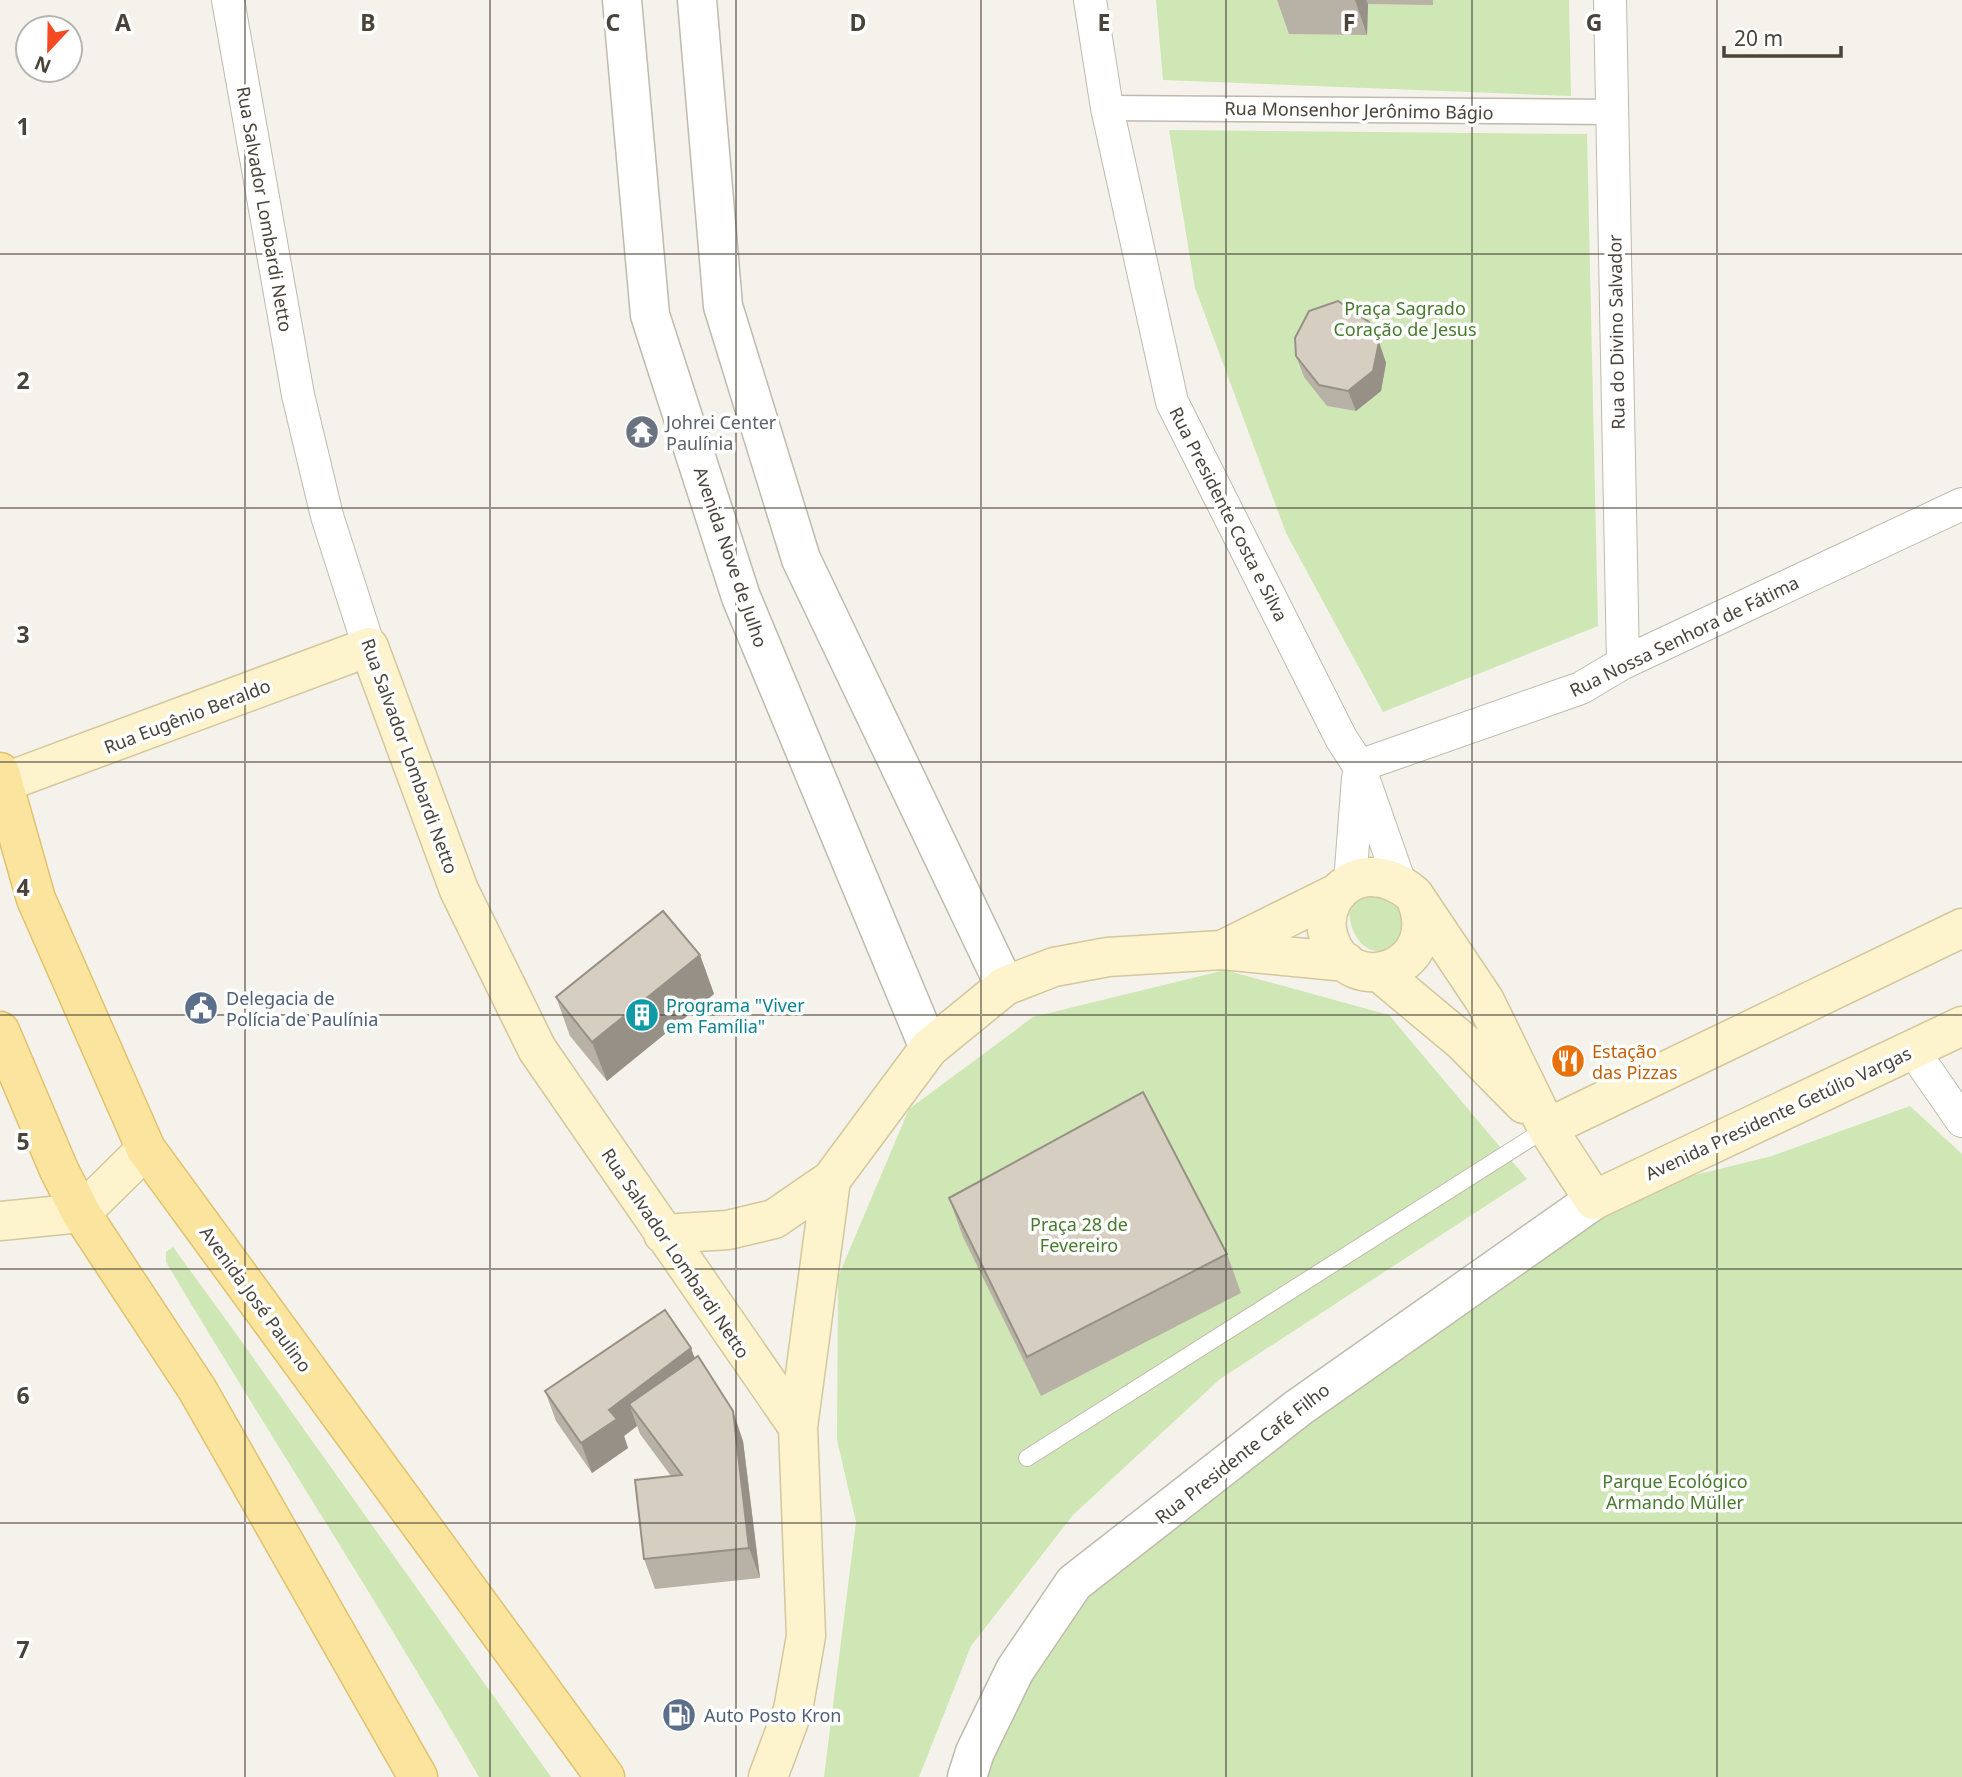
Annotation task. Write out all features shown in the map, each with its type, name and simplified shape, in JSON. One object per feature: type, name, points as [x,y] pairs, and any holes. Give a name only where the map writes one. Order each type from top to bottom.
[{"type":"main road","name":"Rua Eugênio Beraldo","points":[[1,780],[369,647]]},
{"type":"main road","name":"Rua Salvador Lombardi Netto","points":[[369,647],[459,890],[537,1049],[798,1427]]},
{"type":"main road","name":"Avenida José Paulino","points":[[1,780],[36,899],[146,1149],[605,1777]]},
{"type":"main road","points":[[1222,950],[1366,876],[1384,877],[1407,889],[1485,1001],[1547,1128],[1594,1200]]},
{"type":"main road","points":[[1344,888],[1330,904],[1327,929],[1336,953],[1362,967],[1464,1042],[1547,1128]]},
{"type":"main road","points":[[663,1234],[729,1230],[774,1219],[831,1180],[929,1048],[1005,986],[1054,967],[1108,957],[1222,950],[1362,967],[1395,968],[1409,958],[1419,944],[1423,919],[1407,889]]},
{"type":"main road","points":[[1547,1128],[1962,928]]},
{"type":"main road","name":"Avenida Presidente Getúlio Vargas","points":[[1594,1200],[1962,1026]]},
{"type":"main road","points":[[0,1031],[59,1171],[81,1213],[197,1389],[418,1777]]},
{"type":"main road","points":[[0,1221],[81,1213],[146,1149]]},
{"type":"main road","points":[[768,1777],[793,1710],[806,1636],[798,1427],[831,1180]]},
{"type":"street","name":"Rua Salvador Lombardi Netto","points":[[228,0],[298,395],[327,516],[369,647]]},
{"type":"street","name":"Avenida Nove de Julho","points":[[622,0],[650,315],[741,597],[929,1048]]},
{"type":"street","points":[[697,0],[723,306],[801,559],[1005,986]]},
{"type":"street","name":"Rua Presidente Costa e Silva","points":[[1090,0],[1107,107],[1172,402],[1341,738],[1359,766],[1407,889]]},
{"type":"street","name":"Rua do Divino Salvador","points":[[1610,0],[1623,663]]},
{"type":"street","name":"Rua Monsenhor Jerônimo Bágio","points":[[1107,107],[1612,112]]},
{"type":"street","name":"Rua Nossa Senhora de Fátima","points":[[1359,766],[1581,688],[1623,663],[1962,504]]},
{"type":"street","points":[[1344,888],[1359,766]]},
{"type":"street","points":[[1912,1049],[1962,1121]]},
{"type":"street","name":"Rua Presidente Café Filho","points":[[967,1777],[975,1752],[1015,1670],[1074,1583],[1298,1408],[1594,1200]]},
{"type":"lane","points":[[1027,1458],[1547,1128]]},
{"type":"green space","points":[[1156,0],[1569,0],[1571,96],[1163,80]]},
{"type":"green space","name":"Praça Sagrado Coração de Jesus","points":[[1169,130],[1587,134],[1598,626],[1383,712],[1286,533],[1195,288]]},
{"type":"green space","points":[[1385,882],[1412,929],[1390,948],[1371,950],[1358,939],[1353,930],[1350,903]]},
{"type":"green space","name":"Praça 28 de Fevereiro","points":[[1225,970],[1389,1015],[1527,1179],[1220,1379],[1073,1515],[971,1646],[919,1777],[824,1777],[856,1522],[837,1440],[838,1277],[909,1109],[1033,1017]]},
{"type":"green space","name":"Parque Ecológico Armando Müller","points":[[1910,1106],[1962,1154],[1962,1777],[967,1777],[1074,1583],[1594,1200],[1772,1156]]},
{"type":"green space","points":[[173,1247],[551,1777],[479,1777],[166,1262],[166,1252]]},
{"type":"building","points":[[1338,301],[1369,322],[1379,342],[1373,371],[1348,391],[1319,385],[1296,356],[1295,338],[1309,311]]},
{"type":"building","points":[[663,911],[700,955],[592,1042],[556,997]]},
{"type":"building","points":[[1143,1092],[1227,1254],[1027,1357],[949,1198]]},
{"type":"building","points":[[665,1310],[691,1348],[609,1410],[617,1419],[581,1443],[545,1391]]},
{"type":"building","points":[[698,1356],[733,1411],[749,1548],[644,1559],[635,1480],[682,1475],[629,1404]]},
{"type":"place","name":"Johrei Center Paulínia","points":[[642,432]]},
{"type":"place","name":"Delegacia de Polícia de Paulínia","points":[[201,1008]]},
{"type":"place","name":"Programa \"Viver em Família\"","points":[[642,1015]]},
{"type":"place","name":"Estação das Pizzas","points":[[1568,1061]]},
{"type":"place","name":"Auto Posto Kron","points":[[679,1715]]}]
